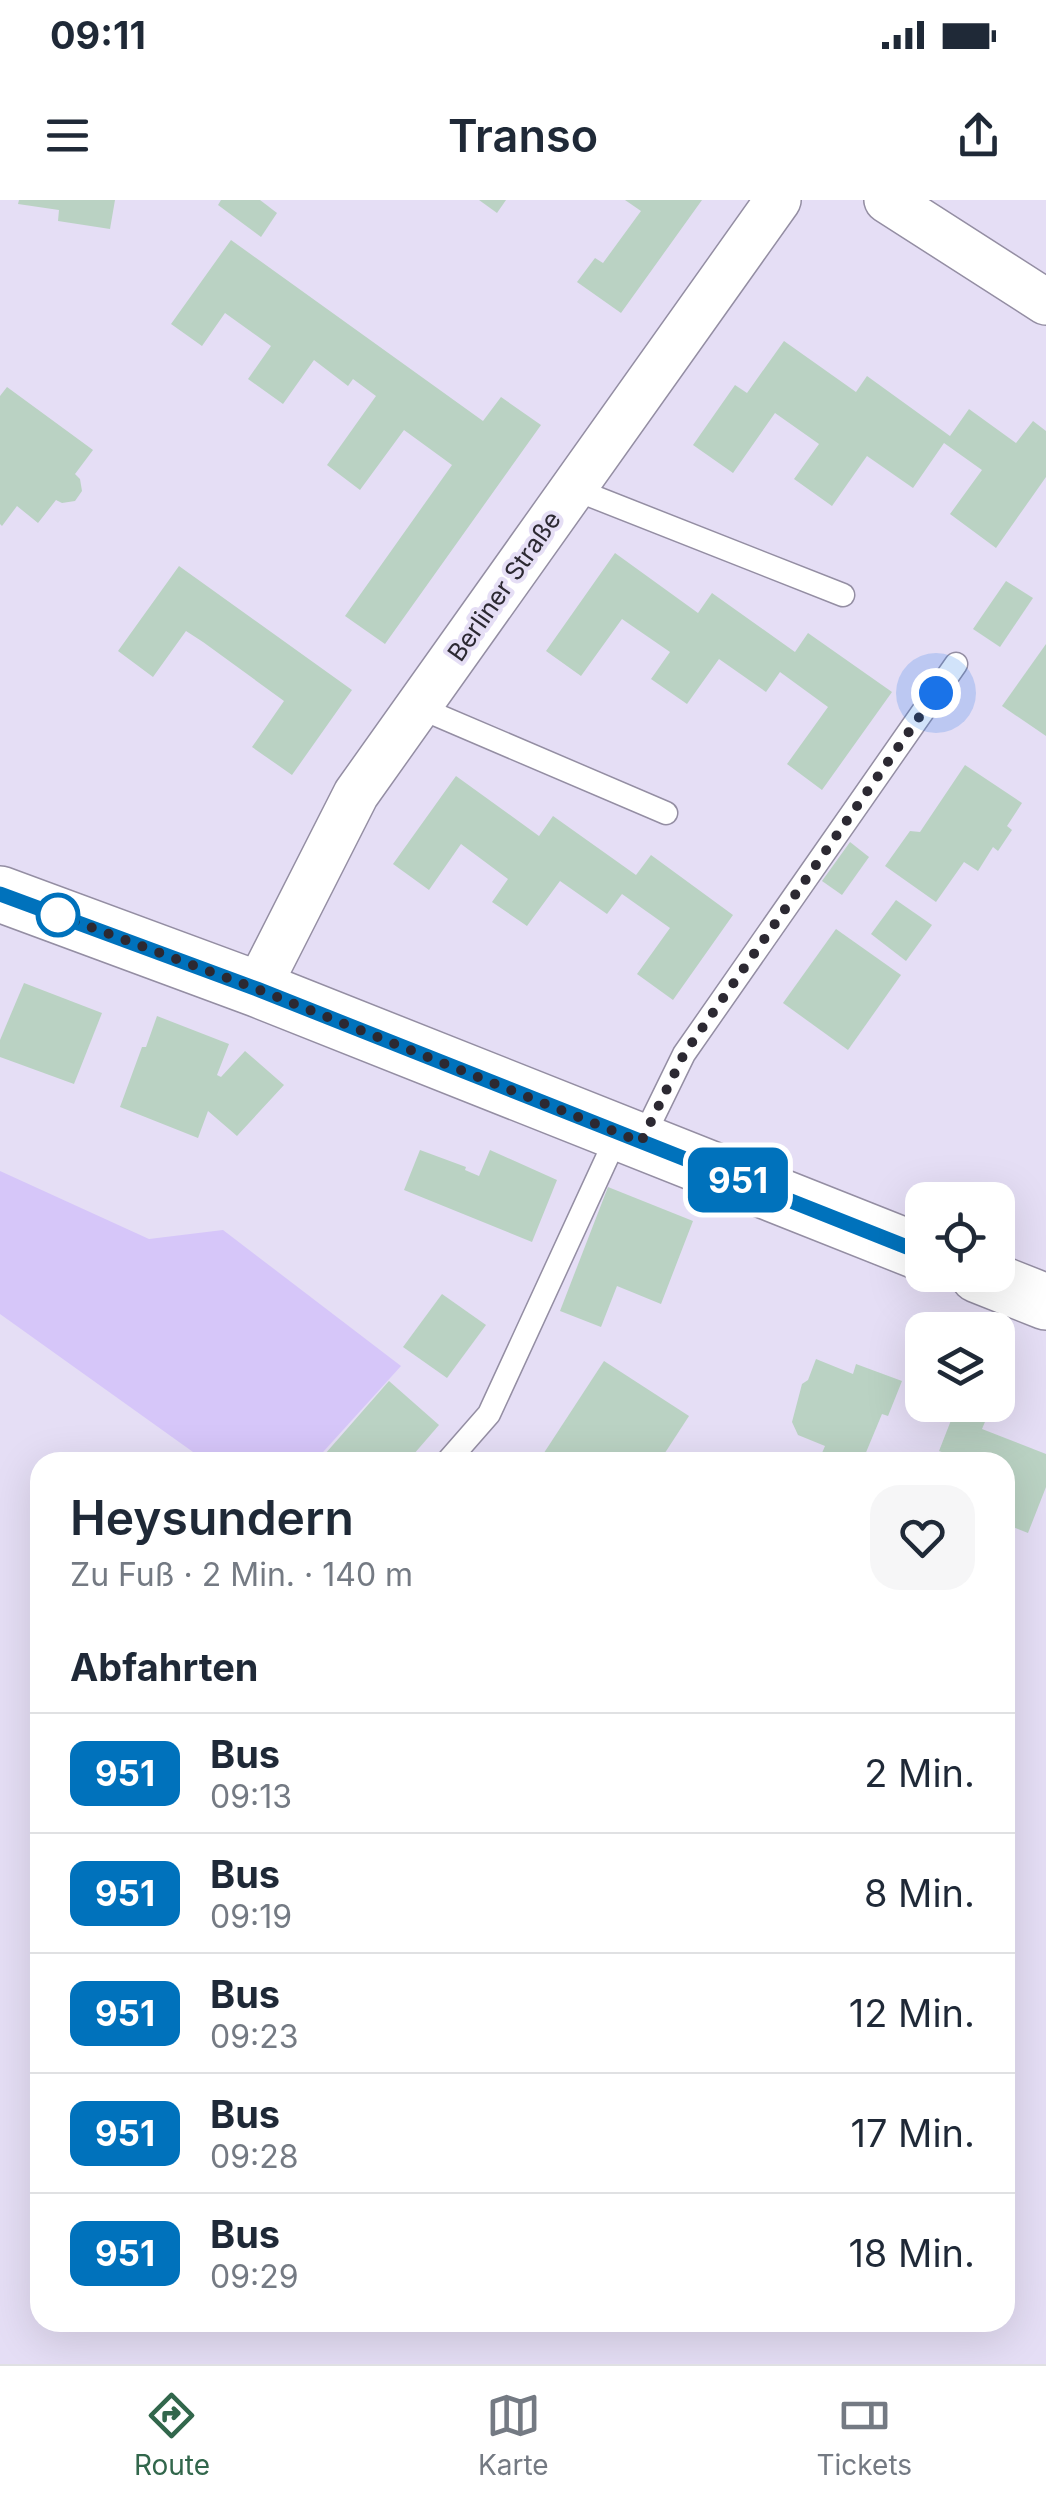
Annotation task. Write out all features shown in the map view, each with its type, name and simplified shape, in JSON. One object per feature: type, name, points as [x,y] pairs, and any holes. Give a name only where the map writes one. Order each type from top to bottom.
[{"type":"street","name":"Berliner Straße","points":[[257,989],[356,794],[778,200]]},
{"type":"street","points":[[887,200],[1046,302]]},
{"type":"street","points":[[0,894],[257,989],[905,1246]]},
{"type":"street","points":[[1015,1290],[1046,1302]]},
{"type":"lane","points":[[574,489],[843,595]]},
{"type":"lane","points":[[456,1452],[489,1414],[630,1138],[684,1054],[956,664]]},
{"type":"lane","points":[[418,707],[666,814]]},
{"type":"shaded area","points":[[0,1171],[149,1239],[223,1230],[401,1366],[323,1452],[193,1452],[0,1314]]},
{"type":"building","points":[[19,200],[115,200],[110,229],[58,221],[59,210],[18,204]]},
{"type":"building","points":[[221,200],[260,200],[277,213],[261,237],[218,205]]},
{"type":"building","points":[[479,200],[506,200],[497,213]]},
{"type":"building","points":[[625,200],[702,200],[621,313],[577,282],[595,258],[603,263],[641,211]]},
{"type":"building","points":[[231,240],[483,421],[501,397],[541,425],[385,644],[345,616],[452,465],[404,430],[360,490],[327,465],[376,396],[353,379],[348,386],[314,360],[283,404],[248,379],[271,346],[225,313],[202,346],[171,324]]},
{"type":"building","points":[[784,341],[856,392],[867,376],[950,436],[969,409],[1016,443],[1033,421],[1046,431],[1046,477],[996,548],[950,514],[982,470],[944,443],[913,488],[867,456],[832,506],[794,479],[819,444],[775,413],[733,473],[693,445],[735,385],[747,393]]},
{"type":"building","points":[[7,387],[93,450],[75,474],[82,491],[75,501],[56,500],[38,523],[17,506],[0,524],[0,396]]},
{"type":"building","points":[[615,553],[698,613],[712,593],[795,652],[808,633],[892,692],[822,790],[787,764],[828,707],[780,672],[766,692],[719,659],[687,704],[651,679],[670,652],[622,619],[581,676],[546,651]]},
{"type":"building","points":[[179,566],[352,690],[292,775],[252,747],[284,701],[203,642],[186,631],[153,677],[118,651]]},
{"type":"building","points":[[1006,581],[1033,598],[1000,647],[973,629]]},
{"type":"building","points":[[1046,644],[1046,736],[1002,706]]},
{"type":"building","points":[[965,765],[1022,803],[1007,826],[1012,830],[998,851],[993,847],[978,871],[964,862],[936,902],[885,866],[910,831],[920,832]]},
{"type":"building","points":[[456,776],[539,836],[553,816],[636,875],[651,855],[733,915],[673,1000],[637,974],[670,928],[622,894],[607,914],[560,881],[527,926],[492,902],[508,879],[461,844],[429,890],[393,864]]},
{"type":"building","points":[[850,842],[869,857],[842,895],[822,881]]},
{"type":"building","points":[[896,900],[932,925],[906,961],[871,934]]},
{"type":"building","points":[[836,929],[901,975],[848,1050],[783,1003]]},
{"type":"building","points":[[24,983],[102,1013],[74,1084],[0,1057],[0,1040]]},
{"type":"building","points":[[157,1016],[229,1044],[217,1075],[221,1077],[245,1051],[284,1085],[237,1136],[208,1111],[198,1138],[120,1107]]},
{"type":"building","points":[[420,1150],[479,1176],[490,1150],[557,1180],[532,1242],[404,1190]]},
{"type":"building","points":[[608,1187],[693,1221],[661,1304],[617,1286],[601,1327],[560,1311]]},
{"type":"building","points":[[442,1294],[486,1325],[447,1378],[403,1347]]},
{"type":"building","points":[[816,1359],[853,1374],[856,1364],[902,1381],[888,1416],[882,1414],[866,1452],[822,1452],[825,1446],[798,1435],[792,1422],[802,1384],[808,1380]]},
{"type":"building","points":[[604,1361],[689,1416],[666,1452],[545,1452]]},
{"type":"building","points":[[389,1381],[439,1425],[416,1452],[327,1452]]},
{"type":"building","points":[[950,1422],[985,1422],[982,1429],[1046,1454],[1046,1487],[1028,1533],[1015,1528],[1015,1452],[942,1452]]},
{"type":"bus line","name":"951","points":[[0,894],[257,989],[905,1246]]},
{"type":"route","points":[[58,915],[257,989],[641,1142],[684,1054],[936,693]]}]
